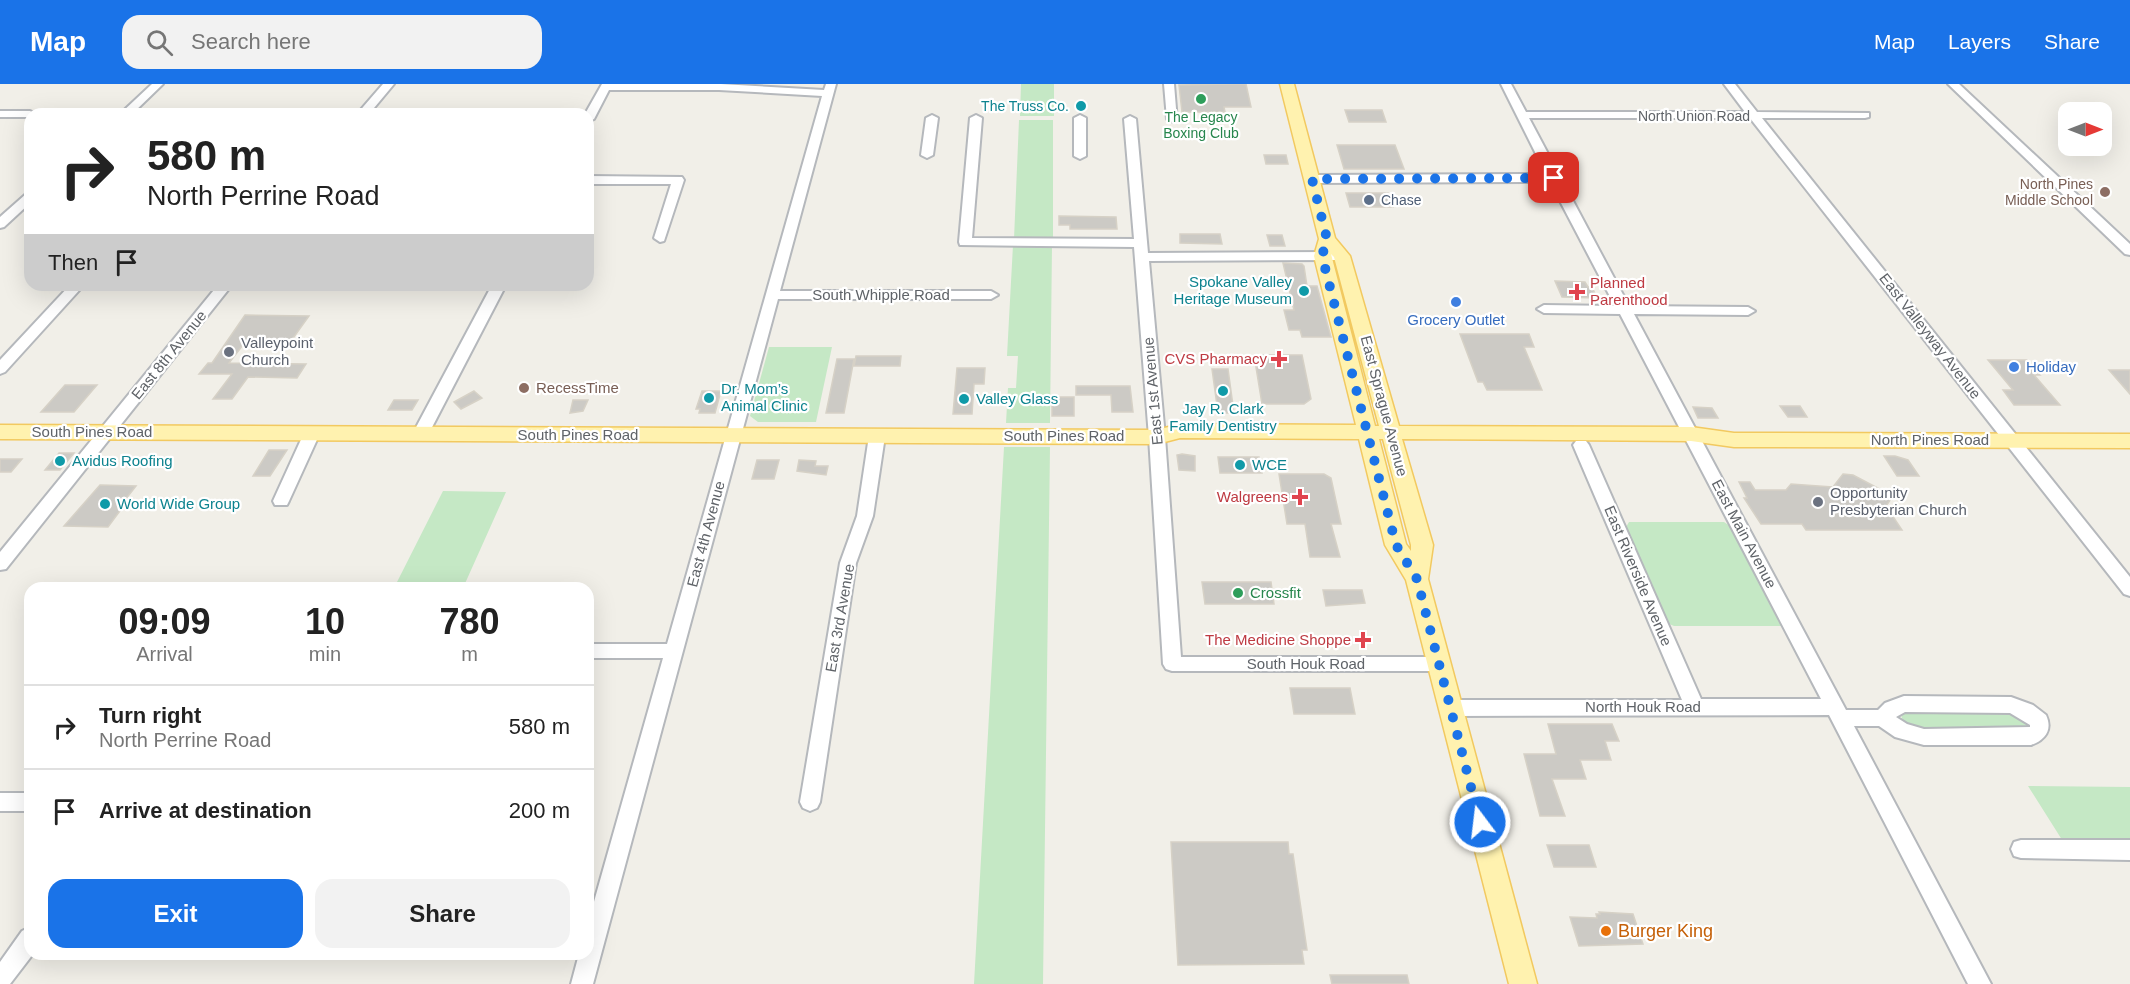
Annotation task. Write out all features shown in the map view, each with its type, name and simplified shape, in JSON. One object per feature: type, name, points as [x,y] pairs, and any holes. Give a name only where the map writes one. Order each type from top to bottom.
[{"type":"main road","name":"East Sprague Avenue","points":[[1287,84],[1312,179],[1368,438],[1396,545],[1417,579],[1523,984]]},
{"type":"main road","name":"East Sprague Avenue","points":[[1325,247],[1342,256],[1394,438],[1422,545],[1417,579]]},
{"type":"main road","name":"South Pines Road","points":[[0,432],[1157,437],[1182,443],[1394,438]]},
{"type":"main road","name":"North Pines Road","points":[[1394,438],[1581,445],[1694,439]]},
{"type":"main road","name":"North Pines Road","points":[[1394,438],[2130,441]]},
{"type":"street","points":[[132,108],[158,84]]},
{"type":"street","points":[[368,108],[389,84]]},
{"type":"street","points":[[1169,84],[1173,119]]},
{"type":"street","name":"East Main Avenue","points":[[1506,84],[1980,984]]},
{"type":"street","name":"East Valleyway Avenue","points":[[1729,84],[2130,590]]},
{"type":"street","points":[[1953,84],[2130,251]]},
{"type":"street","points":[[594,108],[606,86],[719,87],[759,92],[829,89]]},
{"type":"street","name":"East 4th Avenue","points":[[594,941],[829,89]]},
{"type":"street","points":[[0,114],[24,114]]},
{"type":"street","name":"North Union Road","points":[[1522,115],[1865,115]]},
{"type":"street","points":[[927,155],[932,118]]},
{"type":"street","points":[[976,118],[965,242],[1140,250],[1325,247]]},
{"type":"street","points":[[1080,118],[1080,156]]},
{"type":"street","name":"East 1st Avenue","points":[[1130,118],[1157,437],[1172,664]]},
{"type":"street","points":[[1312,179],[1554,178]]},
{"type":"street","points":[[594,180],[678,180],[660,238]]},
{"type":"street","points":[[0,224],[24,202]]},
{"type":"street","points":[[0,211],[14,211]]},
{"type":"street","points":[[0,369],[72,291]]},
{"type":"street","name":"East 8th Avenue","points":[[0,564],[220,291]]},
{"type":"street","points":[[421,434],[496,291]]},
{"type":"street","name":"South Whipple Road","points":[[772,295],[991,295]]},
{"type":"street","points":[[1544,309],[1748,311]]},
{"type":"street","points":[[281,501],[312,433]]},
{"type":"street","name":"East 3rd Avenue","points":[[810,802],[848,563],[864,516],[877,436]]},
{"type":"street","name":"East Riverside Avenue","points":[[1581,445],[1695,708]]},
{"type":"street","points":[[594,651],[674,651]]},
{"type":"street","name":"South Houk Road","points":[[1172,664],[1440,664]]},
{"type":"street","points":[[1904,704],[2011,705],[2026,711],[2038,721],[2039,731],[2031,737],[1924,737],[1902,731],[1882,718],[1892,709],[1904,704]]},
{"type":"street","name":"North Houk Road","points":[[1450,708],[1695,708],[1838,712],[1882,718]]},
{"type":"street","points":[[0,802],[24,802]]},
{"type":"street","points":[[2021,849],[2130,850]]},
{"type":"street","points":[[0,979],[24,948]]},
{"type":"street","name":"East 4th Avenue","points":[[582,984],[589,960]]},
{"type":"green space","points":[[1021,84],[1054,84],[1054,116],[1020,116]]},
{"type":"green space","points":[[1019,120],[1053,120],[1053,240],[1014,239]]},
{"type":"green space","points":[[1013,245],[1052,245],[1050,423],[1006,423],[1008,388],[1016,388],[1018,356],[1007,356]]},
{"type":"green space","points":[[769,347],[832,347],[816,422],[758,422],[750,416]]},
{"type":"green space","points":[[1004,447],[1050,447],[1043,984],[974,984]]},
{"type":"green space","points":[[443,491],[506,492],[466,582],[397,582]]},
{"type":"green space","points":[[1629,522],[1724,522],[1733,528],[1789,626],[1674,626],[1667,623],[1626,527]]},
{"type":"green space","points":[[1908,710],[2010,710],[2027,720],[2028,727],[1917,730],[1908,726],[1903,720],[1901,713]]},
{"type":"green space","points":[[2028,786],[2130,787],[2130,843],[2064,843]]},
{"type":"building","name":"The Legacy Boxing Club","points":[[1246,84],[1251,107],[1224,107],[1225,112],[1182,112],[1179,85]]},
{"type":"building","points":[[1345,110],[1382,110],[1386,122],[1349,122]]},
{"type":"building","points":[[1337,145],[1395,145],[1404,169],[1344,169]]},
{"type":"building","points":[[1264,155],[1286,155],[1288,164],[1266,164]]},
{"type":"building","name":"Chase","points":[[1346,193],[1388,193],[1393,207],[1350,207]]},
{"type":"building","points":[[1059,216],[1116,217],[1117,229],[1070,229],[1070,225],[1059,225]]},
{"type":"building","points":[[1180,234],[1220,234],[1222,244],[1180,243]]},
{"type":"building","points":[[1267,235],[1282,235],[1285,246],[1270,246]]},
{"type":"building","points":[[1283,263],[1302,264],[1307,286],[1317,286],[1331,337],[1302,337],[1300,330],[1289,330],[1284,310],[1294,310]]},
{"type":"building","name":"Planned Parenthood","points":[[1555,281],[1585,282],[1588,287],[1592,287],[1597,298],[1562,297]]},
{"type":"building","name":"Valleypoint Church","points":[[245,315],[309,316],[291,341],[246,341],[229,363],[306,364],[297,378],[248,377],[232,399],[213,399],[232,374],[199,374],[208,363],[212,363]]},
{"type":"building","points":[[1460,334],[1529,334],[1534,347],[1524,347],[1542,390],[1487,390],[1483,382],[1478,382]]},
{"type":"building","name":"CVS Pharmacy","points":[[1254,355],[1302,355],[1311,399],[1304,404],[1262,404]]},
{"type":"building","points":[[856,356],[901,356],[900,366],[854,366]]},
{"type":"building","points":[[837,359],[854,359],[844,413],[826,413]]},
{"type":"building","points":[[1988,360],[2027,360],[2040,375],[2034,375],[2060,405],[2014,405],[2003,390],[2013,390]]},
{"type":"building","name":"Valley Glass","points":[[957,368],[985,368],[984,384],[974,384],[972,414],[953,414]]},
{"type":"building","name":"Jay R. Clark Family Dentistry","points":[[1212,369],[1228,369],[1234,413],[1218,413]]},
{"type":"building","points":[[2109,370],[2130,370],[2130,394]]},
{"type":"building","points":[[65,385],[97,385],[74,412],[41,412]]},
{"type":"building","points":[[1076,386],[1130,386],[1133,412],[1112,412],[1111,395],[1076,395]]},
{"type":"building","points":[[474,391],[482,398],[461,409],[454,402]]},
{"type":"building","name":"Dr. Mom’s Animal Clinic","points":[[702,391],[721,391],[715,413],[699,413],[700,409],[696,409]]},
{"type":"building","points":[[1052,397],[1074,397],[1074,416],[1052,416]]},
{"type":"building","points":[[394,400],[418,400],[412,410],[388,410]]},
{"type":"building","points":[[573,400],[588,400],[583,411],[570,413]]},
{"type":"building","points":[[1780,406],[1800,406],[1807,417],[1788,417]]},
{"type":"building","points":[[1693,407],[1712,408],[1718,418],[1698,418]]},
{"type":"building","points":[[269,450],[287,450],[270,476],[253,476]]},
{"type":"building","name":"Avidus Roofing","points":[[59,453],[74,453],[60,470],[45,470]]},
{"type":"building","points":[[1177,455],[1195,456],[1195,471],[1179,470]]},
{"type":"building","points":[[1884,456],[1895,456],[1908,460],[1919,476],[1897,476]]},
{"type":"building","name":"WCE","points":[[1218,457],[1259,457],[1262,473],[1220,473]]},
{"type":"building","points":[[0,459],[22,459],[11,472],[0,472]]},
{"type":"building","points":[[757,460],[779,460],[774,479],[752,479]]},
{"type":"building","points":[[799,460],[816,461],[815,466],[828,466],[826,475],[797,471]]},
{"type":"building","name":"Walgreens","points":[[1279,474],[1324,474],[1331,478],[1341,524],[1331,524],[1340,557],[1310,557],[1305,524],[1287,524]]},
{"type":"building","name":"Opportunity Presbyterian Church","points":[[1843,474],[1853,475],[1893,496],[1886,506],[1902,530],[1806,530],[1802,524],[1761,524],[1744,498],[1747,498],[1739,482],[1750,482],[1755,490],[1786,490],[1791,484],[1833,487]]},
{"type":"building","name":"World Wide Group","points":[[100,485],[136,486],[108,527],[64,526]]},
{"type":"building","name":"Crossfit","points":[[1202,582],[1271,582],[1274,604],[1205,604]]},
{"type":"building","points":[[1323,590],[1362,590],[1365,603],[1326,606]]},
{"type":"building","points":[[1290,688],[1350,688],[1355,714],[1294,714]]},
{"type":"building","points":[[1548,724],[1612,724],[1619,741],[1605,741],[1611,760],[1580,760],[1586,779],[1552,779],[1565,816],[1540,816],[1524,754],[1556,754]]},
{"type":"building","points":[[1171,842],[1288,842],[1289,854],[1293,854],[1307,950],[1302,950],[1304,964],[1178,965]]},
{"type":"building","points":[[1547,845],[1589,845],[1596,867],[1554,867]]},
{"type":"building","name":"Burger King","points":[[1599,912],[1633,914],[1643,944],[1579,946],[1570,917],[1597,918],[1596,914],[1600,914]]},
{"type":"building","points":[[1330,975],[1407,975],[1409,984],[1332,984]]},
{"type":"place","name":"The Legacy Boxing Club","points":[[1201,99]]},
{"type":"place","name":"The Truss Co.","points":[[1081,106]]},
{"type":"place","name":"North Pines Middle School","points":[[2105,192]]},
{"type":"place","name":"Chase","points":[[1369,200]]},
{"type":"place","name":"Spokane Valley Heritage Museum","points":[[1304,291]]},
{"type":"place","name":"Planned Parenthood","points":[[1577,292]]},
{"type":"place","name":"Grocery Outlet","points":[[1456,302]]},
{"type":"place","name":"Valleypoint Church","points":[[229,352]]},
{"type":"place","name":"CVS Pharmacy","points":[[1279,359]]},
{"type":"place","name":"Holiday","points":[[2014,367]]},
{"type":"place","name":"RecessTime","points":[[524,388]]},
{"type":"place","name":"Jay R. Clark Family Dentistry","points":[[1223,391]]},
{"type":"place","name":"Dr. Mom’s Animal Clinic","points":[[709,398]]},
{"type":"place","name":"Valley Glass","points":[[964,399]]},
{"type":"place","name":"Avidus Roofing","points":[[60,461]]},
{"type":"place","name":"WCE","points":[[1240,465]]},
{"type":"place","name":"Walgreens","points":[[1300,497]]},
{"type":"place","name":"Opportunity Presbyterian Church","points":[[1818,502]]},
{"type":"place","name":"World Wide Group","points":[[105,504]]},
{"type":"place","name":"Crossfit","points":[[1238,593]]},
{"type":"place","name":"The Medicine Shoppe","points":[[1363,640]]},
{"type":"place","name":"Burger King","points":[[1606,931]]},
{"type":"route","points":[[1480,822],[1417,579],[1396,545],[1322,256],[1327,239],[1312,179],[1554,178]]}]
